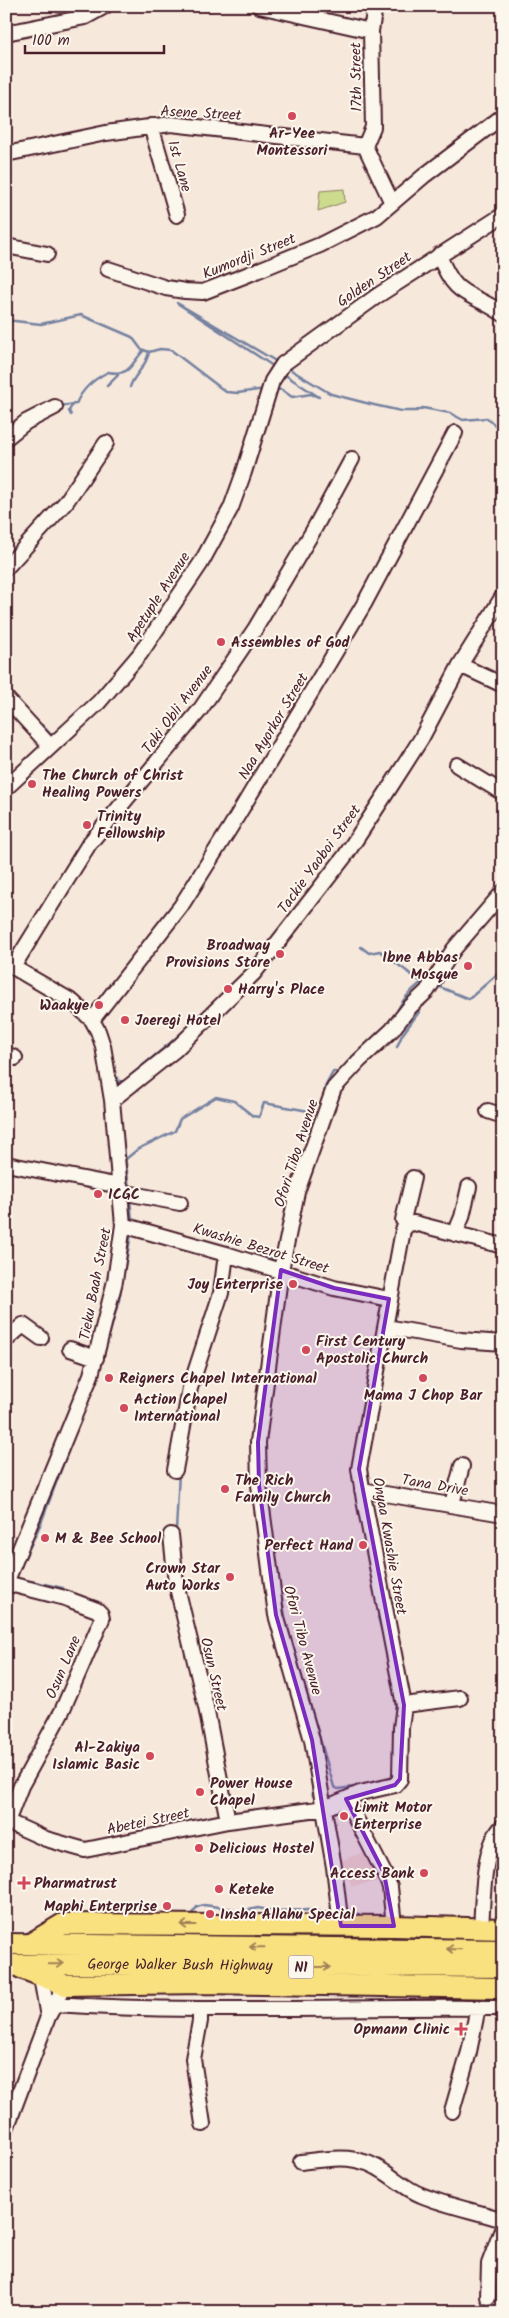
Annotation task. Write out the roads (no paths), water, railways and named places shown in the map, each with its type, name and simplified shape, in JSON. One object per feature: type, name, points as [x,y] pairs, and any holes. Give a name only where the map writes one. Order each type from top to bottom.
[{"type":"highway","points":[[63,1924],[114,1945]]},
{"type":"highway","points":[[30,1944],[63,1924],[394,1926],[503,1929]]},
{"type":"highway","name":"George Walker Bush Highway","points":[[6,1944],[503,1950]]},
{"type":"highway","points":[[65,1985],[99,1964]]},
{"type":"highway","points":[[10,1965],[65,1985],[203,1983],[503,1988]]},
{"type":"highway","name":"George Walker Bush Highway","points":[[10,1965],[503,1967]]},
{"type":"street","points":[[74,6],[86,17]]},
{"type":"street","points":[[6,34],[86,17],[105,6]]},
{"type":"street","points":[[259,6],[371,32]]},
{"type":"street","name":"17th Street","points":[[365,146],[373,127],[371,32],[376,6]]},
{"type":"street","name":"Kumordji Street","points":[[108,269],[166,288],[185,292],[203,292],[320,245],[377,216],[503,116]]},
{"type":"street","name":"Asene Street","points":[[6,154],[152,126],[172,124],[365,146]]},
{"type":"street","name":"1st Lane","points":[[152,126],[177,215]]},
{"type":"street","points":[[365,146],[392,203]]},
{"type":"street","name":"Golden Street","points":[[272,381],[283,364],[294,354],[439,255],[503,215]]},
{"type":"street","points":[[6,246],[47,254]]},
{"type":"street","points":[[439,255],[447,276],[460,291],[503,314]]},
{"type":"street","name":"Apetuple Avenue","points":[[6,788],[99,702],[140,654],[201,563],[231,508],[272,381]]},
{"type":"street","points":[[6,438],[26,422],[54,407]]},
{"type":"street","name":"Naa Ayorkor Street","points":[[92,1020],[138,964],[181,906],[245,804],[364,604],[455,433]]},
{"type":"street","points":[[6,568],[62,506],[106,443]]},
{"type":"street","name":"Taki Obli Avenue","points":[[9,965],[89,844],[200,710],[255,629],[313,532],[352,459]]},
{"type":"street","name":"Tackie Yaoboi Street","points":[[112,1100],[175,1050],[254,974],[345,856],[421,739],[460,665],[503,596]]},
{"type":"street","points":[[460,665],[503,685]]},
{"type":"street","points":[[6,698],[50,746]]},
{"type":"street","points":[[457,765],[503,793]]},
{"type":"street","name":"Ofori Tibo Avenue","points":[[325,1808],[304,1708],[276,1615],[259,1485],[258,1442],[281,1270],[297,1192],[334,1088],[366,1053],[392,1030],[432,983],[460,940],[503,892]]},
{"type":"street","name":"Tieku Baah Street","points":[[6,1583],[96,1358],[115,1281],[123,1225],[112,1100],[103,1046],[92,1020],[73,1002],[9,965]]},
{"type":"street","points":[[488,1111],[503,1116]]},
{"type":"street","points":[[6,1164],[180,1203]]},
{"type":"street","points":[[413,1178],[403,1220],[408,1224],[414,1223],[503,1246]]},
{"type":"street","points":[[455,1234],[462,1217],[469,1187]]},
{"type":"street","name":"Onyaa Kwashie Street","points":[[386,1788],[395,1785],[400,1779],[401,1728],[404,1705],[359,1469],[386,1327],[389,1299],[403,1230],[408,1224]]},
{"type":"street","name":"Kwashie Bezrot Street","points":[[123,1225],[281,1270],[334,1288],[389,1299]]},
{"type":"street","points":[[175,1470],[190,1388],[221,1293],[226,1254]]},
{"type":"street","points":[[6,1340],[23,1325],[41,1338]]},
{"type":"street","points":[[386,1327],[461,1340],[503,1343]]},
{"type":"street","points":[[70,1349],[96,1358]]},
{"type":"street","points":[[452,1504],[462,1466]]},
{"type":"street","name":"Tana Drive","points":[[362,1490],[503,1514]]},
{"type":"street","name":"Osun Street","points":[[171,1535],[176,1583],[206,1707],[228,1820]]},
{"type":"street","name":"Osun Lane","points":[[6,1583],[81,1604],[97,1610],[101,1614],[102,1619],[62,1711],[21,1786],[7,1822]]},
{"type":"street","points":[[404,1705],[460,1698]]},
{"type":"street","name":"Abetei Street","points":[[7,1822],[46,1839],[85,1850],[228,1820],[325,1808],[360,1793],[386,1788]]},
{"type":"street","points":[[346,1799],[390,1887],[394,1926]]},
{"type":"street","points":[[325,1808],[341,1926]]},
{"type":"street","points":[[481,1929],[487,1864],[493,1841],[503,1826]]},
{"type":"street","points":[[41,1977],[48,2017]]},
{"type":"street","points":[[6,2128],[48,2017],[65,1985]]},
{"type":"street","points":[[55,2004],[113,2008],[260,2010],[503,2008]]},
{"type":"street","points":[[452,2111],[469,2052],[478,2007]]},
{"type":"street","points":[[200,2009],[200,2021],[193,2059],[203,2124]]},
{"type":"street","points":[[301,2162],[342,2157],[359,2160],[374,2165],[402,2186],[423,2196],[503,2220]]},
{"type":"street","points":[[488,2296],[490,2264],[503,2227]]},
{"type":"waterway","points":[[276,368],[177,303],[279,363]]},
{"type":"waterway","points":[[6,320],[41,324],[81,315],[132,337],[141,349],[149,352],[160,349],[171,350],[226,392],[238,393],[264,389]]},
{"type":"waterway","points":[[59,406],[76,404],[85,389],[93,381],[108,372],[126,371],[144,350]]},
{"type":"waterway","points":[[130,387],[149,352]]},
{"type":"waterway","points":[[286,367],[331,394],[401,411],[416,411],[423,408],[450,413],[463,420],[487,418],[496,426],[503,427]]},
{"type":"waterway","points":[[274,389],[282,390],[292,397],[311,394],[319,397],[282,373]]},
{"type":"waterway","points":[[107,386],[118,375]]},
{"type":"waterway","points":[[259,400],[261,389]]},
{"type":"waterway","points":[[71,415],[69,411],[72,405]]},
{"type":"waterway","points":[[120,667],[143,638]]},
{"type":"waterway","points":[[90,701],[100,690]]},
{"type":"waterway","points":[[52,736],[70,720]]},
{"type":"waterway","points":[[42,725],[52,736]]},
{"type":"waterway","points":[[407,749],[418,730]]},
{"type":"waterway","points":[[377,795],[404,754]]},
{"type":"waterway","points":[[361,947],[369,953],[380,951],[421,982]]},
{"type":"waterway","points":[[6,954],[13,958]]},
{"type":"waterway","points":[[435,985],[469,999],[503,969]]},
{"type":"waterway","points":[[396,1014],[412,990],[426,980],[428,981]]},
{"type":"waterway","points":[[423,1006],[429,998]]},
{"type":"waterway","points":[[397,1047],[402,1035],[419,1012]]},
{"type":"waterway","points":[[324,1098],[325,1087],[333,1072],[339,1072],[352,1057],[390,1022]]},
{"type":"waterway","points":[[119,1082],[124,1081],[187,1029]]},
{"type":"waterway","points":[[118,1078],[119,1088]]},
{"type":"waterway","points":[[126,1159],[138,1149],[175,1131],[180,1119],[216,1097],[234,1101],[253,1116],[259,1117],[264,1103],[320,1113]]},
{"type":"waterway","points":[[119,1112],[120,1101]]},
{"type":"waterway","points":[[121,1124],[129,1188]]},
{"type":"waterway","points":[[130,1199],[132,1220],[134,1221]]},
{"type":"waterway","points":[[102,1361],[119,1300],[131,1234],[175,1247]]},
{"type":"waterway","points":[[237,1251],[278,1260]]},
{"type":"waterway","points":[[396,1303],[395,1319],[398,1323]]},
{"type":"waterway","points":[[15,1579],[41,1523],[85,1406]]},
{"type":"waterway","points":[[265,1452],[266,1433]]},
{"type":"waterway","points":[[176,1531],[179,1472]]},
{"type":"waterway","points":[[265,1477],[268,1504]]},
{"type":"waterway","points":[[275,1557],[286,1622],[334,1787],[338,1789],[362,1786]]},
{"type":"waterway","points":[[16,1578],[63,1588]]},
{"type":"waterway","points":[[6,1597],[10,1589]]},
{"type":"waterway","points":[[382,1617],[378,1617],[383,1634]]},
{"type":"waterway","points":[[395,1695],[396,1712]]},
{"type":"waterway","points":[[311,1773],[313,1796]]},
{"type":"waterway","points":[[190,1916],[197,1907],[204,1905],[233,1909]]},
{"type":"waterway","points":[[243,1911],[258,1908],[273,1911],[309,1910],[328,1913]]},
{"type":"waterway","points":[[348,1913],[359,1914]]},
{"type":"place","name":"Ar-Yee Montessori","points":[[292,116]]},
{"type":"place","name":"Assembles of God","points":[[221,642]]},
{"type":"place","name":"The Church of Christ Healing Powers","points":[[32,784]]},
{"type":"place","name":"Trinity Fellowship","points":[[87,825]]},
{"type":"place","name":"Broadway Provisions Store","points":[[280,954]]},
{"type":"place","name":"Ibne Abbas Mosque","points":[[468,966]]},
{"type":"place","name":"Harry's Place","points":[[228,989]]},
{"type":"place","name":"Waakye","points":[[99,1005]]},
{"type":"place","name":"Joeregi Hotel","points":[[125,1020]]},
{"type":"place","name":"ICGC","points":[[98,1194]]},
{"type":"place","name":"Joy Enterprise","points":[[293,1284]]},
{"type":"place","name":"First Century Apostolic Church","points":[[306,1350]]},
{"type":"place","name":"Reigners Chapel International","points":[[109,1378]]},
{"type":"place","name":"Mama J Chop Bar","points":[[423,1378]]},
{"type":"place","name":"Action Chapel International","points":[[124,1408]]},
{"type":"place","name":"The Rich Family Church","points":[[225,1489]]},
{"type":"place","name":"M & Bee School","points":[[45,1538]]},
{"type":"place","name":"Perfect Hand","points":[[363,1545]]},
{"type":"place","name":"Crown Star Auto Works","points":[[230,1577]]},
{"type":"place","name":"Al-Zakiya Islamic Basic","points":[[150,1756]]},
{"type":"place","name":"Power House Chapel","points":[[200,1792]]},
{"type":"place","name":"Limit Motor Enterprise","points":[[344,1816]]},
{"type":"place","name":"Delicious Hostel","points":[[199,1848]]},
{"type":"place","name":"Access Bank","points":[[424,1873]]},
{"type":"place","name":"Pharmatrust","points":[[24,1883]]},
{"type":"place","name":"Keteke","points":[[219,1889]]},
{"type":"place","name":"Maphi Enterprise","points":[[167,1906]]},
{"type":"place","name":"Insha Allahu Special","points":[[210,1914]]},
{"type":"place","name":"Opmann Clinic","points":[[461,2029]]}]
